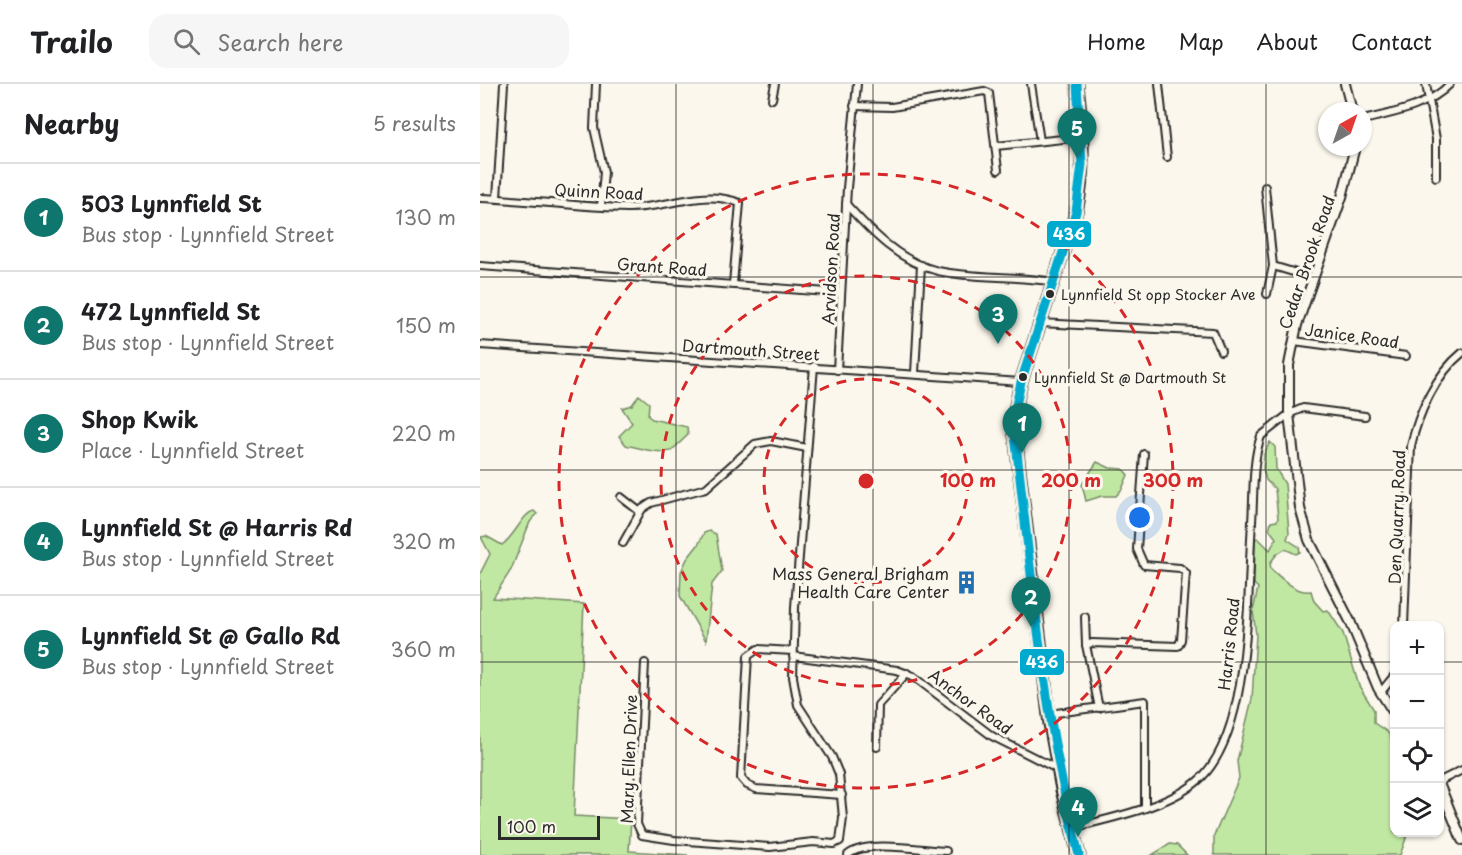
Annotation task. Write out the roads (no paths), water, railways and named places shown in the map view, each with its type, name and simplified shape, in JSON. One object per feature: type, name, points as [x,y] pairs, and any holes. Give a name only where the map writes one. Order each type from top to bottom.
[{"type":"main road","points":[[1077,84],[1084,162],[1081,188],[1054,282],[1021,382],[1016,401],[1014,433],[1049,714],[1058,769],[1079,855]]},
{"type":"street","points":[[497,198],[504,84]]},
{"type":"street","points":[[596,84],[594,128],[604,172],[601,206]]},
{"type":"street","points":[[772,99],[775,84]]},
{"type":"street","name":"Arvidson Road","points":[[837,370],[846,204],[857,84]]},
{"type":"street","points":[[1031,84],[1040,141]]},
{"type":"street","points":[[1160,84],[1167,157]]},
{"type":"street","points":[[1346,84],[1350,102]]},
{"type":"street","points":[[1426,84],[1436,139],[1436,177]]},
{"type":"street","points":[[1372,118],[1397,113],[1440,95],[1450,84]]},
{"type":"street","points":[[854,106],[892,107],[988,93],[998,170]]},
{"type":"street","points":[[996,146],[1082,136]]},
{"type":"street","name":"Cedar Brook Road","points":[[1353,156],[1342,197],[1313,278],[1294,341],[1289,365],[1288,414],[1300,508],[1309,540],[1350,621],[1381,692]]},
{"type":"street","points":[[1265,187],[1273,266],[1267,294]]},
{"type":"street","name":"Quinn Road","points":[[480,198],[656,208],[706,195],[740,203],[733,284]]},
{"type":"street","points":[[846,204],[870,232],[898,253],[921,265],[939,271],[1028,277],[1054,282]]},
{"type":"street","points":[[915,373],[921,265]]},
{"type":"street","name":"Grant Road","points":[[480,266],[841,293]]},
{"type":"street","points":[[1273,266],[1313,278]]},
{"type":"street","points":[[1040,322],[1213,332],[1221,351]]},
{"type":"street","name":"Janice Road","points":[[1294,341],[1406,356]]},
{"type":"street","name":"Dartmouth Street","points":[[480,345],[814,366],[837,370],[915,373],[1021,382]]},
{"type":"street","name":"Den Quarry Road","points":[[1404,621],[1408,574],[1411,446],[1417,420],[1438,383],[1462,352]]},
{"type":"street","points":[[814,366],[793,653],[794,686],[798,705],[832,757],[839,774],[842,795]]},
{"type":"street","points":[[1288,414],[1302,408],[1365,416]]},
{"type":"street","name":"Harris Road","points":[[1071,828],[1162,803],[1202,777],[1227,738],[1242,675],[1258,444],[1264,432],[1288,414]]},
{"type":"street","points":[[623,543],[639,511],[651,503],[704,490],[755,444],[771,441],[807,448]]},
{"type":"street","points":[[1086,645],[1092,643],[1178,646],[1181,640],[1185,573],[1180,568],[1144,565],[1137,549],[1144,454]]},
{"type":"street","points":[[621,497],[639,511]]},
{"type":"street","points":[[1085,617],[1086,645],[1099,708]]},
{"type":"street","name":"Anchor Road","points":[[842,795],[756,789],[747,785],[741,778],[748,656],[758,649],[793,653],[907,674],[920,680],[992,736],[1058,769]]},
{"type":"street","name":"Mary Ellen Drive","points":[[645,663],[637,824],[642,835],[665,839],[770,847],[813,842],[834,844],[840,841],[842,795]]},
{"type":"street","points":[[877,747],[878,705],[907,674]]},
{"type":"street","points":[[1390,682],[1381,692],[1390,706]]},
{"type":"street","points":[[1049,714],[1145,701],[1145,808]]},
{"type":"street","points":[[1442,783],[1462,770]]},
{"type":"street","points":[[1444,794],[1462,840]]},
{"type":"street","points":[[850,853],[871,847],[946,851]]},
{"type":"place","name":"Lynnfield St @ Gallo Rd","points":[[1077,158]]},
{"type":"place","name":"Lynnfield St opp Stocker Ave","points":[[1050,294]]},
{"type":"place","name":"Shop Kwik","points":[[998,344]]},
{"type":"place","name":"Lynnfield St @ Dartmouth St","points":[[1023,377]]},
{"type":"place","name":"503 Lynnfield St","points":[[1022,453]]},
{"type":"place","name":"Mass General Brigham Health Care Center","points":[[967,582]]},
{"type":"place","name":"472 Lynnfield St","points":[[1031,627]]},
{"type":"place","name":"Lynnfield St @ Harris Rd","points":[[1078,837]]}]
